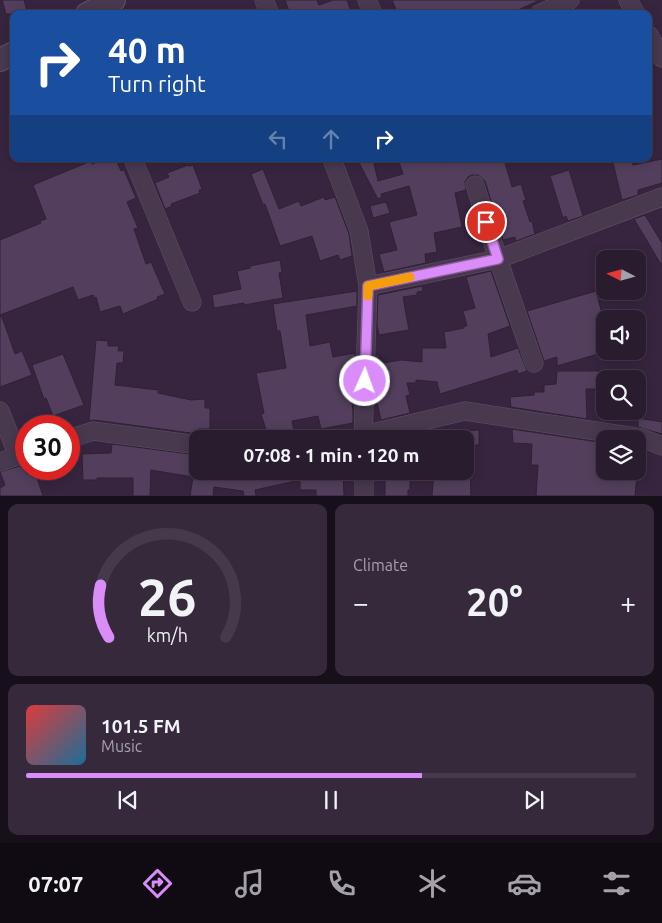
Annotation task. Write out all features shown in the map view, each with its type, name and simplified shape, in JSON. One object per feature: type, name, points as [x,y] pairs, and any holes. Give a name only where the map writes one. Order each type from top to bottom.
[{"type":"street","points":[[94,10],[113,0]]},
{"type":"street","points":[[548,10],[570,0]]},
{"type":"street","points":[[652,40],[662,58]]},
{"type":"street","points":[[134,162],[192,302]]},
{"type":"street","points":[[333,162],[359,231],[368,286],[364,430]]},
{"type":"street","points":[[475,185],[498,259],[534,362]]},
{"type":"street","points":[[368,286],[498,259],[662,197]]},
{"type":"street","points":[[0,411],[15,441]]},
{"type":"street","points":[[385,430],[466,411],[642,438],[662,446]]},
{"type":"street","points":[[80,435],[93,431],[189,444]]},
{"type":"street","points":[[0,462],[15,457]]},
{"type":"street","points":[[364,480],[364,496]]},
{"type":"building","points":[[2,0],[24,0],[27,10],[10,10],[10,14],[6,14]]},
{"type":"building","points":[[285,0],[317,0],[319,5],[333,0],[347,0],[351,10],[289,10]]},
{"type":"building","points":[[392,0],[540,0],[518,10],[396,10]]},
{"type":"building","points":[[662,159],[662,183],[638,190],[638,195],[622,200],[613,162],[632,162],[633,165]]},
{"type":"building","points":[[89,162],[92,164],[98,162],[117,162],[121,171],[124,170],[136,198],[127,202],[138,228],[134,229],[146,264],[151,262],[165,294],[157,297],[158,299],[123,314],[120,306],[100,312],[96,297],[94,298],[93,295],[78,300],[73,287],[0,315],[0,240],[41,223],[40,221],[46,219],[33,185]]},
{"type":"building","points":[[359,162],[374,162],[378,181],[403,174],[399,162],[505,162],[512,187],[521,184],[526,200],[523,201],[530,222],[532,221],[535,234],[516,241],[515,237],[503,240],[485,181],[478,175],[472,175],[465,182],[466,190],[455,193],[462,227],[434,233],[437,252],[425,254],[426,263],[384,272],[379,254],[397,250],[389,222],[417,215],[409,186],[381,194],[382,197],[378,199]]},
{"type":"building","points":[[193,165],[202,189],[199,190],[200,193],[171,204],[172,206],[165,209],[155,183],[169,177],[167,173]]},
{"type":"building","points":[[263,169],[279,209],[299,201],[301,206],[324,197],[325,200],[335,197],[349,234],[352,256],[340,260],[338,255],[320,261],[312,236],[280,246],[265,204],[263,205],[251,174]]},
{"type":"building","points":[[569,170],[583,216],[568,221],[566,216],[563,218],[550,176]]},
{"type":"building","points":[[386,202],[390,213],[373,218],[370,206]]},
{"type":"building","points":[[645,215],[662,243],[662,266],[634,219]]},
{"type":"building","points":[[280,260],[282,272],[279,273],[283,298],[214,308],[212,295],[241,289],[237,271],[250,268],[250,266]]},
{"type":"building","points":[[491,271],[510,326],[488,334],[491,357],[518,348],[527,371],[518,374],[517,370],[440,394],[437,382],[416,380],[416,383],[407,383],[410,395],[406,396],[410,413],[381,420],[375,394],[376,355],[379,355],[378,364],[401,360],[422,362],[422,348],[446,348],[444,332],[467,326],[463,311],[475,308],[466,277]]},
{"type":"building","points":[[422,286],[423,291],[417,292],[417,295],[403,297],[409,330],[379,335],[377,325],[378,295]]},
{"type":"building","points":[[357,291],[357,306],[306,315],[310,346],[330,342],[333,357],[355,353],[354,396],[351,396],[353,423],[321,429],[318,416],[292,421],[294,430],[266,430],[261,414],[264,413],[256,373],[286,368],[273,304]]},
{"type":"building","points":[[596,291],[596,300],[598,300],[601,310],[596,310],[596,355],[557,366],[557,357],[544,361],[527,311]]},
{"type":"building","points":[[0,317],[2,317],[15,354],[22,351],[32,375],[0,387]]},
{"type":"building","points":[[96,340],[108,341],[108,346],[119,346],[118,351],[124,351],[123,363],[117,363],[115,385],[158,390],[158,393],[191,400],[205,399],[205,408],[210,408],[210,429],[189,430],[189,433],[94,420],[89,421]]},
{"type":"building","points":[[63,354],[84,405],[53,415],[46,398],[44,399],[32,365]]},
{"type":"building","points":[[557,371],[596,371],[596,389],[586,389],[587,419],[511,407],[510,397],[534,395],[534,392],[544,392],[544,385],[556,384]]},
{"type":"building","points":[[638,420],[662,422],[662,434],[638,427]]},
{"type":"building","points":[[512,429],[596,442],[596,480],[637,480],[635,496],[536,496],[538,465],[531,465],[532,444],[513,443]]},
{"type":"building","points":[[474,430],[479,430],[479,445],[474,445]]},
{"type":"building","points":[[112,444],[189,454],[189,476],[151,470],[150,496],[133,496],[133,478],[83,480],[82,454],[111,453]]},
{"type":"building","points":[[15,467],[15,480],[38,480],[43,496],[0,496],[0,488],[5,485],[0,472]]},
{"type":"building","points":[[193,480],[300,480],[255,490],[256,496],[244,496],[243,491],[214,487],[213,496],[190,496]]},
{"type":"building","points":[[300,480],[343,480],[344,496],[316,496],[316,490],[300,490]]},
{"type":"building","points":[[385,480],[410,480],[408,496],[385,496]]},
{"type":"building","points":[[433,480],[470,480],[471,496],[432,496]]},
{"type":"slow traffic","points":[[368,296],[368,286],[410,277]]},
{"type":"route","points":[[365,381],[368,286],[498,259],[486,222]]}]
